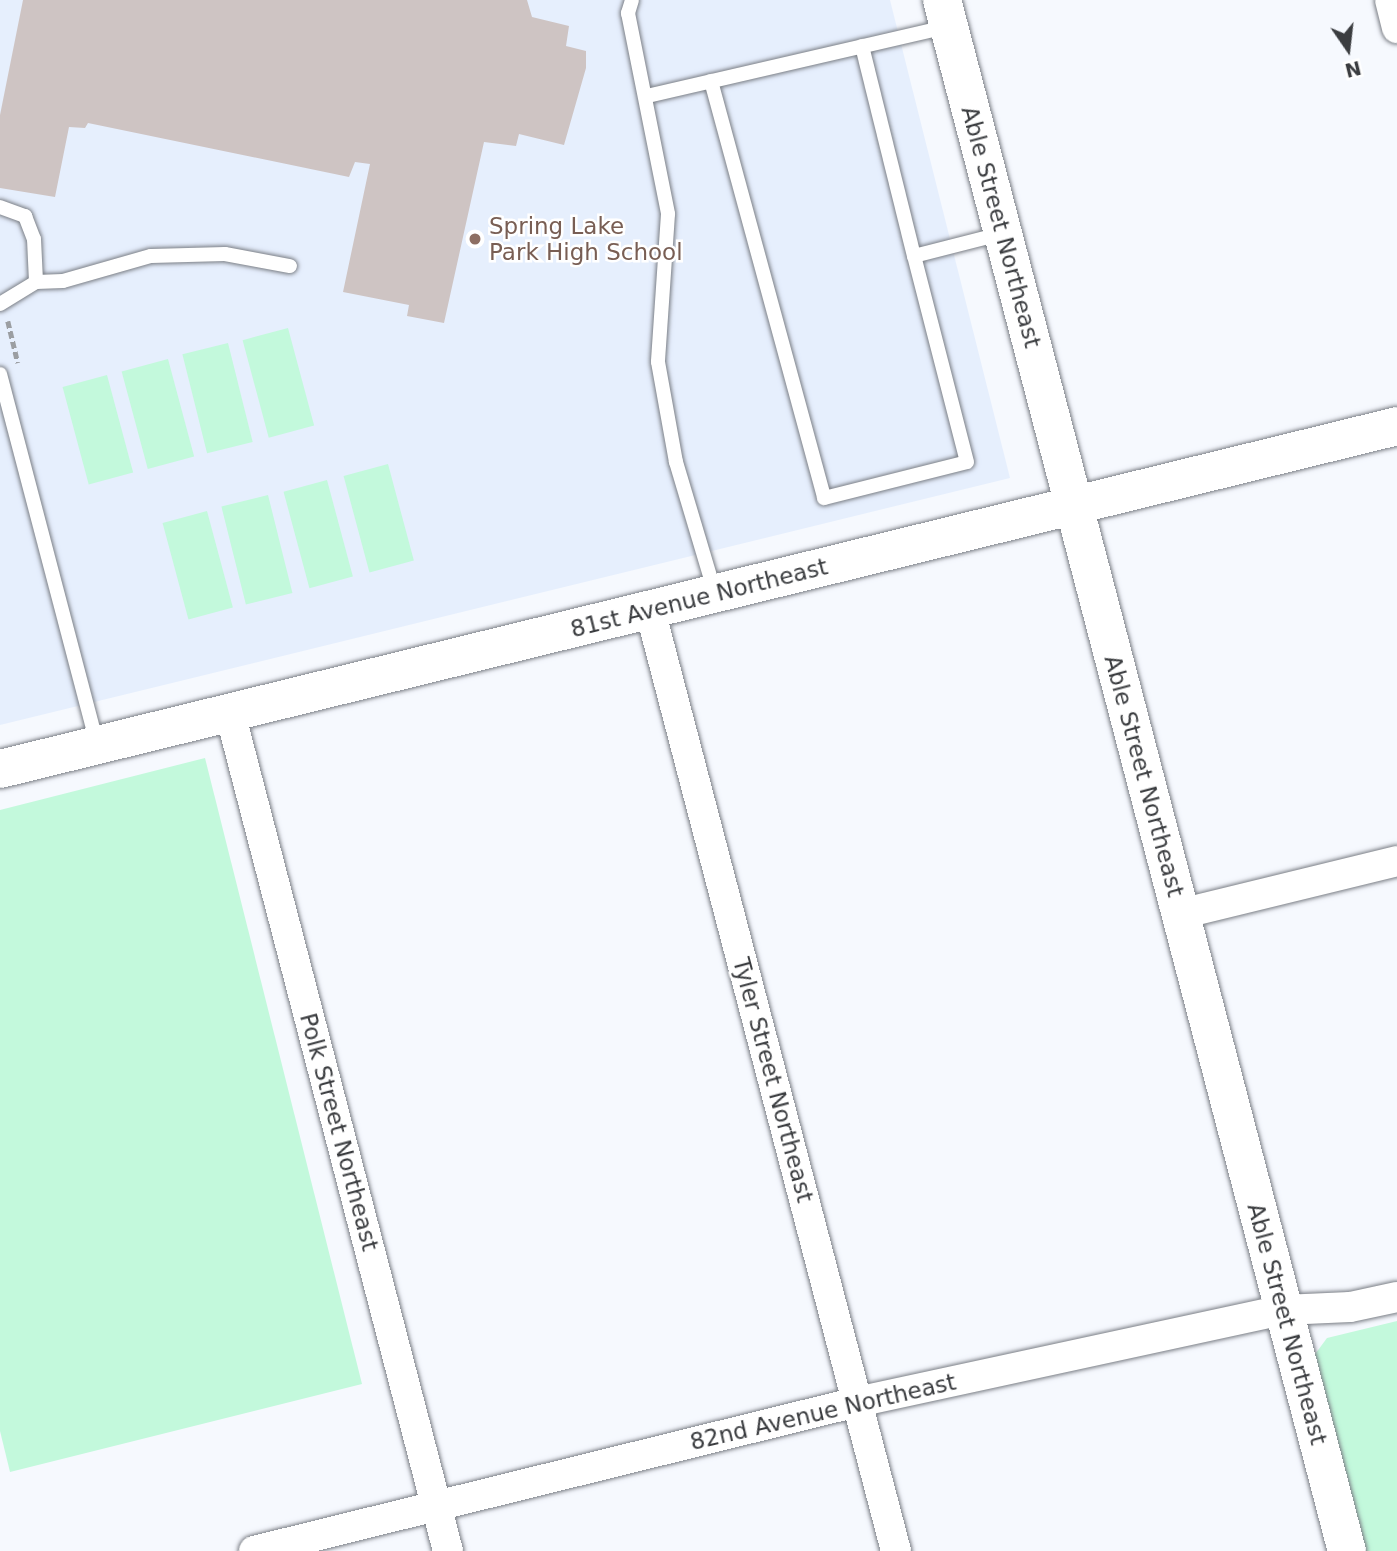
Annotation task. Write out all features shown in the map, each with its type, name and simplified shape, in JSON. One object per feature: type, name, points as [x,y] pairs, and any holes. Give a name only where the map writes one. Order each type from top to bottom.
[{"type":"street","points":[[1390,0],[1397,28]]},
{"type":"street","name":"Able Street Northeast","points":[[946,13],[1347,1551]]},
{"type":"street","name":"81st Avenue Northeast","points":[[0,769],[1397,426]]},
{"type":"street","name":"Tyler Street Northeast","points":[[650,610],[896,1551]]},
{"type":"street","name":"Polk Street Northeast","points":[[230,713],[448,1551]]},
{"type":"street","points":[[1180,914],[1397,861]]},
{"type":"street","name":"82nd Avenue Northeast","points":[[254,1551],[857,1402],[1283,1310],[1350,1307],[1397,1297]]},
{"type":"lane","points":[[632,0],[628,13],[647,96],[668,214],[658,362],[676,461],[715,594]]},
{"type":"lane","points":[[647,96],[862,46],[946,13]]},
{"type":"lane","points":[[711,81],[824,498],[967,462],[862,46]]},
{"type":"lane","points":[[0,207],[25,216],[34,239],[36,282]]},
{"type":"lane","points":[[914,256],[1003,233]]},
{"type":"lane","points":[[0,304],[36,282],[62,281],[151,256],[225,254],[290,266]]},
{"type":"lane","points":[[0,374],[97,745]]},
{"type":"shaded area","name":"Spring Lake Park High School","points":[[0,0],[890,0],[1010,478],[0,725]]},
{"type":"green space","points":[[288,328],[314,426],[269,438],[243,340]]},
{"type":"green space","points":[[228,343],[253,442],[207,453],[182,354]]},
{"type":"green space","points":[[168,359],[194,457],[148,469],[122,371]]},
{"type":"green space","points":[[107,375],[133,473],[89,484],[63,387]]},
{"type":"green space","points":[[388,464],[414,561],[369,572],[344,476]]},
{"type":"green space","points":[[327,480],[353,577],[309,588],[284,492]]},
{"type":"green space","points":[[268,495],[292,593],[246,605],[221,507]]},
{"type":"green space","points":[[207,511],[233,608],[188,619],[163,523]]},
{"type":"green space","points":[[205,758],[362,1384],[10,1472],[0,1431],[0,810]]},
{"type":"green space","points":[[1397,1321],[1397,1551],[1360,1551],[1310,1361],[1327,1338]]},
{"type":"building","name":"Spring Lake Park High School","points":[[23,0],[527,0],[532,17],[569,26],[566,46],[586,51],[586,68],[564,145],[519,134],[516,146],[484,142],[444,323],[407,316],[409,305],[343,292],[370,164],[355,162],[349,177],[88,123],[85,128],[69,127],[55,197],[0,188],[0,115]]},
{"type":"place","name":"Spring Lake Park High School","points":[[475,239]]}]
